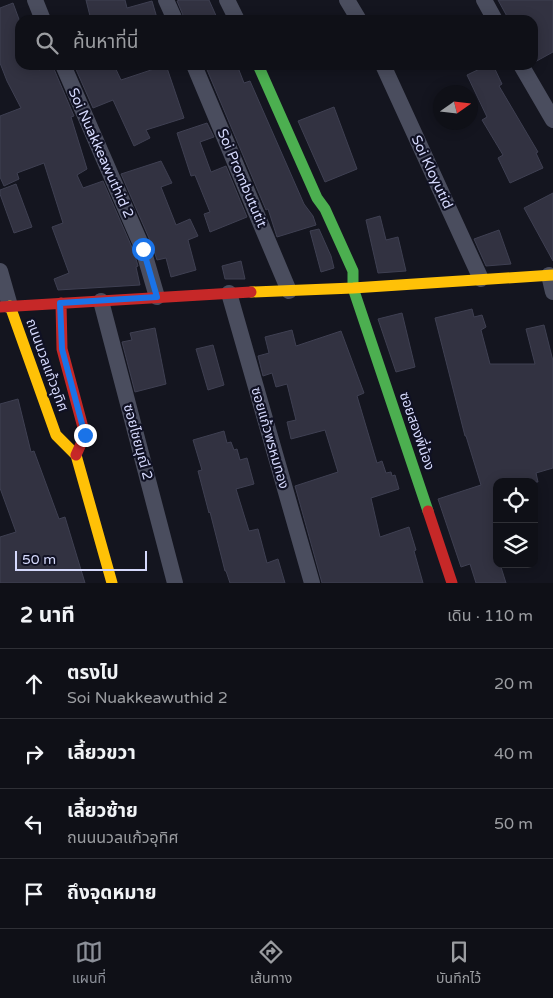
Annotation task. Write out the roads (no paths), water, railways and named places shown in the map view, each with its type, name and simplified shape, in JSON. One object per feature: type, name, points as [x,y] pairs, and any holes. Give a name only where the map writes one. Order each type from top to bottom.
[{"type":"street","points":[[35,0],[42,15]]},
{"type":"street","points":[[166,0],[173,15]]},
{"type":"street","points":[[227,0],[234,15]]},
{"type":"street","points":[[347,0],[356,15]]},
{"type":"street","points":[[484,0],[492,15]]},
{"type":"street","name":"Soi Nuakkeawuthid 2","points":[[65,70],[143,249],[157,297]]},
{"type":"street","name":"Soi Prombututit","points":[[196,70],[290,291]]},
{"type":"street","name":"ซอยสองพี่น้อง","points":[[260,70],[353,271],[353,288],[452,583]]},
{"type":"street","name":"Soi Kloyutid","points":[[385,70],[481,279]]},
{"type":"street","points":[[524,70],[553,120]]},
{"type":"street","points":[[0,270],[5,306],[353,288],[551,275],[553,292]]},
{"type":"street","name":"ซอยแก้วพรหมทอง","points":[[229,294],[312,583]]},
{"type":"street","name":"ซอยไชยมุณี 2","points":[[101,301],[175,583]]},
{"type":"street","name":"ถนนนวลแก้วอุทิศ","points":[[60,303],[62,349],[85,435],[76,456]]},
{"type":"street","name":"ถนนนวลแก้วอุทิศ","points":[[5,306],[56,435],[76,456],[112,583]]}]
